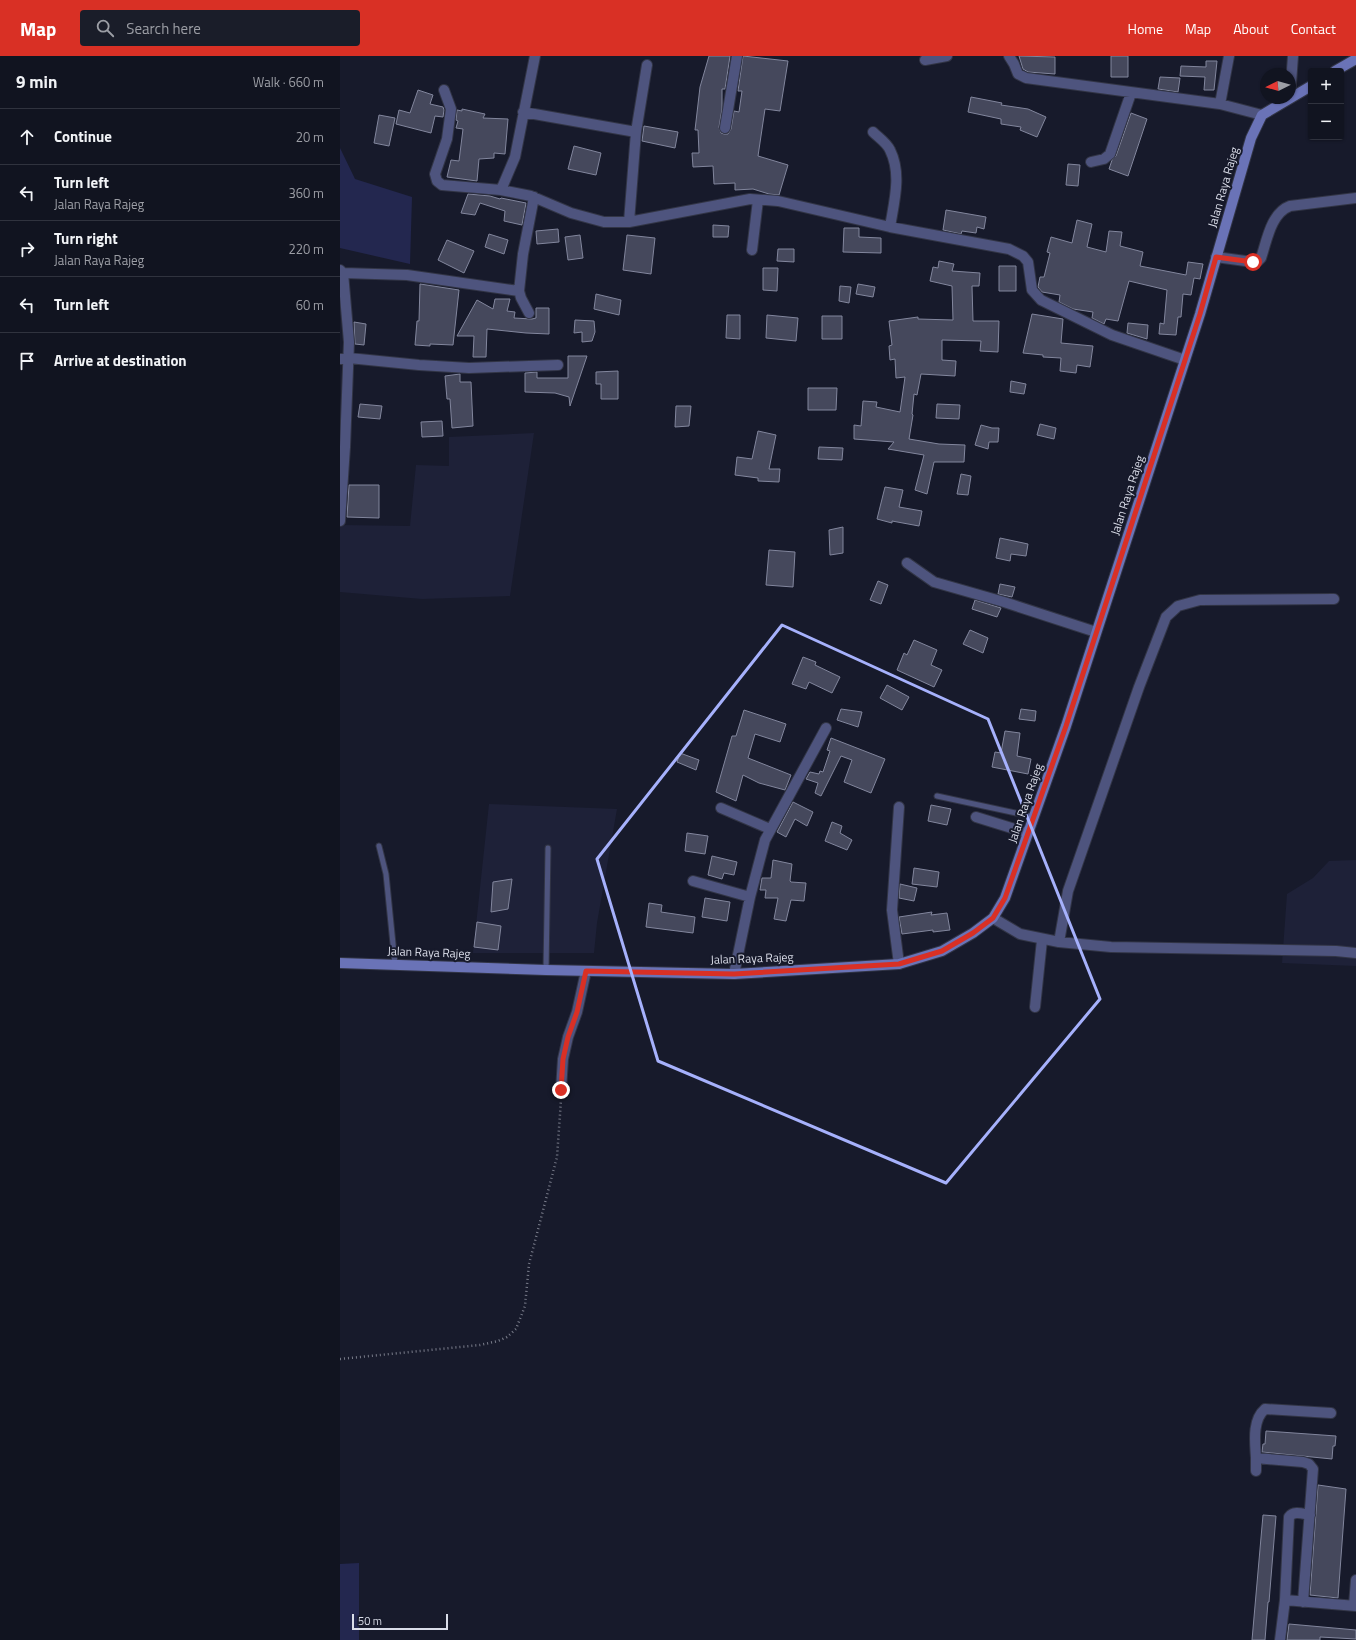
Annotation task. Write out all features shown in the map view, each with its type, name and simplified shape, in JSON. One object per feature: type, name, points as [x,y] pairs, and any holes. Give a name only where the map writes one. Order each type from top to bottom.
[{"type":"main road","points":[[1340,68],[1356,58]]},
{"type":"main road","points":[[1296,95],[1308,88]]},
{"type":"main road","points":[[1262,115],[1280,104]]},
{"type":"main road","name":"Jalan Raya Rajeg","points":[[340,963],[546,970],[734,974],[899,964],[942,951],[973,933],[993,918],[1005,898],[1034,817],[1096,632],[1185,360],[1251,138],[1262,115]]},
{"type":"street","points":[[501,190],[515,157],[535,56]]},
{"type":"street","points":[[725,128],[737,56]]},
{"type":"street","points":[[925,60],[947,56]]},
{"type":"street","points":[[1009,56],[1018,74],[1026,78],[1220,104],[1262,115]]},
{"type":"street","points":[[1220,104],[1229,56]]},
{"type":"street","points":[[1292,68],[1293,56]]},
{"type":"street","points":[[629,222],[636,132],[647,65]]},
{"type":"street","points":[[444,90],[451,109],[447,139],[435,174],[437,181],[442,185],[501,190],[534,197],[571,214],[604,222],[629,222],[750,199],[778,201],[890,227],[1009,250],[1023,256],[1028,262],[1032,290],[1041,300],[1112,335],[1185,360]]},
{"type":"street","points":[[1091,162],[1104,159],[1110,154],[1131,93]]},
{"type":"street","points":[[523,112],[636,132]]},
{"type":"street","points":[[872,132],[890,148],[897,176],[890,227]]},
{"type":"street","points":[[529,313],[519,291],[523,254],[534,197]]},
{"type":"street","points":[[1216,257],[1253,262],[1258,261],[1261,258],[1274,220],[1284,208],[1356,198]]},
{"type":"street","points":[[752,250],[758,200]]},
{"type":"street","points":[[340,521],[344,358],[349,342],[341,272],[407,275],[519,291]]},
{"type":"street","points":[[344,358],[419,366],[469,368],[558,365]]},
{"type":"street","points":[[907,564],[934,582],[1004,602],[1096,632]]},
{"type":"street","points":[[1059,942],[1068,891],[1138,687],[1166,617],[1178,606],[1200,600],[1334,599]]},
{"type":"street","points":[[734,974],[750,897],[765,840],[826,728]]},
{"type":"street","points":[[899,807],[892,910],[899,964]]},
{"type":"street","points":[[721,808],[770,829]]},
{"type":"street","points":[[976,817],[1028,833]]},
{"type":"street","points":[[693,881],[750,897]]},
{"type":"street","points":[[993,918],[1020,934],[1042,940],[1059,942],[1111,947],[1336,951],[1356,953]]},
{"type":"street","points":[[1035,1007],[1042,940]]},
{"type":"street","points":[[561,1090],[563,1059],[568,1037],[577,1012],[586,971]]},
{"type":"street","points":[[1256,1471],[1257,1420],[1260,1413],[1265,1409],[1331,1413]]},
{"type":"street","points":[[1256,1458],[1303,1462],[1309,1464],[1313,1469],[1303,1602]]},
{"type":"street","points":[[1280,1640],[1285,1600],[1289,1517],[1292,1513],[1310,1514]]},
{"type":"street","points":[[1285,1600],[1355,1605],[1356,1580]]},
{"type":"lane","points":[[937,796],[1034,817]]},
{"type":"lane","points":[[379,846],[386,874],[395,964]]},
{"type":"lane","points":[[546,970],[548,848]]},
{"type":"path","points":[[340,1359],[480,1345],[498,1341],[507,1337],[516,1329],[525,1306],[530,1264],[557,1157],[561,1090]]},
{"type":"highlighted area","points":[[782,625],[988,719],[1100,999],[946,1183],[658,1061],[597,859]]},
{"type":"shaded area","points":[[340,148],[355,179],[412,197],[410,264],[340,248]]},
{"type":"shaded area","points":[[534,433],[510,596],[422,599],[340,592],[340,525],[410,526],[416,465],[449,466],[449,437]]},
{"type":"shaded area","points":[[489,804],[617,809],[597,923],[594,953],[473,953]]},
{"type":"shaded area","points":[[1356,860],[1356,966],[1282,963],[1287,894],[1313,878],[1329,861]]},
{"type":"shaded area","points":[[359,1563],[359,1640],[340,1640],[340,1564]]},
{"type":"building","points":[[709,56],[730,56],[725,89],[722,89],[722,109],[719,127],[721,133],[724,134],[728,134],[731,129],[734,111],[739,112],[742,91],[738,91],[743,56],[788,61],[780,111],[765,109],[758,156],[788,165],[779,195],[769,194],[753,189],[735,190],[735,183],[714,184],[713,166],[693,167],[692,153],[699,153],[698,130],[695,130],[700,87]]},
{"type":"building","points":[[1019,56],[1055,57],[1055,74],[1028,72],[1023,69]]},
{"type":"building","points":[[1111,56],[1128,56],[1128,77],[1111,77]]},
{"type":"building","points":[[1206,61],[1217,61],[1214,90],[1204,90],[1205,77],[1180,76],[1181,66],[1206,67]]},
{"type":"building","points":[[1160,77],[1180,78],[1178,92],[1158,89]]},
{"type":"building","points":[[418,90],[433,95],[430,104],[443,107],[444,110],[443,117],[435,116],[431,133],[396,124],[399,110],[410,113]]},
{"type":"building","points":[[971,97],[1002,103],[1001,105],[1028,109],[1046,117],[1037,137],[1020,130],[1021,127],[1001,124],[1001,119],[968,112]]},
{"type":"building","points":[[462,109],[485,114],[483,118],[508,119],[505,154],[494,153],[494,158],[479,159],[477,181],[447,177],[451,160],[459,161],[463,129],[456,128],[458,121],[456,120],[457,110],[462,111]]},
{"type":"building","points":[[1131,113],[1147,119],[1128,176],[1109,169],[1112,160],[1116,156]]},
{"type":"building","points":[[379,115],[395,118],[389,146],[374,143]]},
{"type":"building","points":[[644,126],[678,132],[675,148],[642,141]]},
{"type":"building","points":[[574,146],[601,153],[596,175],[568,169]]},
{"type":"building","points":[[1068,164],[1080,165],[1078,186],[1066,185]]},
{"type":"building","points":[[468,194],[490,196],[526,203],[522,225],[504,221],[505,211],[480,203],[475,215],[461,213]]},
{"type":"building","points":[[946,210],[986,217],[984,229],[977,227],[976,233],[962,231],[961,234],[943,230]]},
{"type":"building","points":[[1077,220],[1092,224],[1087,247],[1106,252],[1109,231],[1122,232],[1120,246],[1143,252],[1140,266],[1186,275],[1188,262],[1203,264],[1200,279],[1194,278],[1191,295],[1183,294],[1181,317],[1178,317],[1176,335],[1159,334],[1160,323],[1164,324],[1167,290],[1129,281],[1118,321],[1106,319],[1104,324],[1092,318],[1093,312],[1073,309],[1059,302],[1060,295],[1042,292],[1038,287],[1040,277],[1044,277],[1050,253],[1047,252],[1051,237],[1072,243]]},
{"type":"building","points":[[713,225],[729,226],[728,237],[713,237]]},
{"type":"building","points":[[844,228],[859,228],[859,237],[881,238],[881,253],[843,252]]},
{"type":"building","points":[[558,229],[559,242],[537,244],[536,231]]},
{"type":"building","points":[[489,234],[508,240],[504,254],[485,247]]},
{"type":"building","points":[[580,235],[583,258],[568,260],[565,237]]},
{"type":"building","points":[[627,235],[655,238],[651,274],[623,270]]},
{"type":"building","points":[[447,240],[474,251],[464,273],[438,260]]},
{"type":"building","points":[[778,249],[794,249],[794,262],[777,261]]},
{"type":"building","points":[[939,261],[954,264],[952,271],[980,273],[979,286],[972,286],[973,321],[999,321],[998,352],[980,351],[981,341],[942,340],[942,360],[956,361],[955,376],[921,374],[917,395],[914,394],[913,415],[909,439],[939,444],[965,445],[964,462],[934,462],[927,494],[915,490],[924,455],[888,449],[894,442],[854,439],[854,425],[861,426],[863,401],[877,402],[876,407],[900,412],[905,377],[896,378],[895,359],[890,360],[889,346],[892,345],[889,321],[918,317],[918,319],[953,320],[952,286],[930,281],[933,267],[938,268]]},
{"type":"building","points":[[999,266],[1016,266],[1016,291],[999,291]]},
{"type":"building","points":[[763,268],[778,268],[777,291],[763,290]]},
{"type":"building","points":[[420,284],[459,290],[453,345],[415,345],[417,321],[419,321]]},
{"type":"building","points":[[858,284],[875,287],[873,297],[856,294]]},
{"type":"building","points":[[840,286],[851,287],[849,303],[839,301]]},
{"type":"building","points":[[596,294],[621,300],[619,315],[594,309]]},
{"type":"building","points":[[495,299],[510,299],[507,311],[515,312],[514,318],[536,318],[536,308],[549,308],[549,334],[487,329],[486,357],[473,357],[474,336],[457,336],[477,300],[493,309]]},
{"type":"building","points":[[1032,314],[1063,319],[1061,343],[1093,346],[1090,367],[1077,365],[1076,373],[1060,371],[1061,358],[1043,357],[1043,355],[1023,353]]},
{"type":"building","points":[[727,315],[740,315],[740,339],[726,338]]},
{"type":"building","points":[[767,315],[798,318],[796,341],[766,338]]},
{"type":"building","points":[[822,316],[842,316],[842,339],[822,339]]},
{"type":"building","points":[[575,320],[594,321],[595,332],[592,341],[582,342],[582,332],[574,333]]},
{"type":"building","points":[[354,322],[366,324],[364,345],[355,344]]},
{"type":"building","points":[[1128,323],[1148,325],[1147,339],[1127,333]]},
{"type":"building","points":[[568,356],[587,356],[570,406],[569,397],[555,393],[525,392],[525,373],[537,372],[537,378],[568,378]]},
{"type":"building","points":[[618,371],[618,399],[601,399],[601,384],[596,384],[596,372]]},
{"type":"building","points":[[460,374],[460,382],[471,382],[473,426],[452,428],[450,399],[447,399],[445,376]]},
{"type":"building","points":[[1011,381],[1026,384],[1024,394],[1010,392]]},
{"type":"building","points":[[808,388],[837,388],[836,410],[808,410]]},
{"type":"building","points":[[360,404],[382,406],[380,419],[358,417]]},
{"type":"building","points":[[937,404],[960,405],[959,419],[936,418]]},
{"type":"building","points":[[676,406],[691,406],[689,426],[675,427]]},
{"type":"building","points":[[442,421],[443,436],[422,437],[421,422]]},
{"type":"building","points":[[1040,424],[1056,428],[1054,439],[1037,435]]},
{"type":"building","points":[[981,425],[999,428],[998,442],[989,442],[988,449],[975,445]]},
{"type":"building","points":[[758,431],[776,435],[769,469],[780,469],[779,482],[758,481],[758,478],[735,475],[737,457],[752,459]]},
{"type":"building","points":[[819,447],[843,448],[842,460],[818,459]]},
{"type":"building","points":[[961,474],[971,476],[968,495],[957,494]]},
{"type":"building","points":[[349,485],[379,485],[379,518],[347,517]]},
{"type":"building","points":[[885,487],[903,490],[899,507],[922,511],[919,526],[892,521],[892,523],[877,519]]},
{"type":"building","points":[[843,527],[843,553],[830,555],[829,530]]},
{"type":"building","points":[[1000,538],[1028,544],[1026,556],[1011,554],[1010,561],[996,558]]},
{"type":"building","points":[[769,550],[795,552],[793,587],[766,585]]},
{"type":"building","points":[[878,581],[888,585],[881,604],[870,600]]},
{"type":"building","points":[[1000,584],[1015,587],[1012,597],[998,594]]},
{"type":"building","points":[[975,600],[1001,608],[997,617],[972,609]]},
{"type":"building","points":[[970,630],[988,638],[983,653],[963,644]]},
{"type":"building","points":[[914,640],[937,650],[931,665],[942,670],[934,687],[897,670],[904,653],[907,655]]},
{"type":"building","points":[[803,657],[816,662],[815,665],[840,677],[832,693],[809,682],[806,689],[792,684]]},
{"type":"building","points":[[887,685],[909,697],[902,710],[880,698]]},
{"type":"building","points":[[841,709],[862,712],[858,727],[837,720]]},
{"type":"building","points":[[1021,709],[1036,711],[1035,721],[1019,719]]},
{"type":"building","points":[[744,710],[786,724],[780,742],[755,734],[748,758],[791,775],[785,790],[759,783],[743,775],[736,801],[716,792],[732,736],[736,736]]},
{"type":"building","points":[[1005,731],[1020,733],[1017,756],[1031,759],[1028,774],[992,767],[995,752],[1001,753]]},
{"type":"building","points":[[831,738],[885,759],[871,793],[844,782],[852,760],[841,756],[821,796],[815,793],[818,783],[806,779],[810,772],[819,774],[820,771],[823,772],[830,751],[827,750]]},
{"type":"building","points":[[680,753],[699,760],[696,770],[677,762]]},
{"type":"building","points":[[793,802],[813,812],[807,826],[795,819],[786,837],[777,832]]},
{"type":"building","points":[[931,805],[951,809],[947,825],[928,821]]},
{"type":"building","points":[[832,822],[842,826],[840,833],[852,840],[847,850],[825,841]]},
{"type":"building","points":[[687,833],[708,836],[705,854],[685,851]]},
{"type":"building","points":[[712,856],[737,862],[734,875],[724,873],[722,879],[708,875]]},
{"type":"building","points":[[773,860],[792,864],[791,882],[806,883],[804,901],[791,900],[786,921],[774,919],[778,898],[765,898],[766,890],[760,890],[762,878],[771,878]]},
{"type":"building","points":[[914,868],[939,872],[937,887],[912,884]]},
{"type":"building","points":[[512,879],[508,909],[491,912],[493,882]]},
{"type":"building","points":[[900,884],[917,888],[914,901],[899,898]]},
{"type":"building","points":[[705,898],[730,902],[727,921],[702,917]]},
{"type":"building","points":[[649,903],[662,905],[661,912],[695,917],[693,933],[646,927]]},
{"type":"building","points":[[932,912],[931,915],[947,913],[950,930],[933,932],[933,930],[902,934],[899,917]]},
{"type":"building","points":[[477,922],[501,926],[498,950],[474,947]]},
{"type":"building","points":[[1266,1431],[1336,1436],[1335,1446],[1333,1446],[1332,1459],[1262,1452],[1263,1444],[1265,1444]]},
{"type":"building","points":[[1318,1485],[1346,1489],[1338,1598],[1310,1595]]},
{"type":"building","points":[[1263,1515],[1276,1516],[1269,1602],[1265,1640],[1252,1640]]},
{"type":"building","points":[[1289,1624],[1356,1630],[1356,1639],[1320,1637],[1320,1640],[1287,1640]]},
{"type":"route","points":[[561,1090],[563,1059],[568,1037],[577,1012],[586,971],[734,974],[899,964],[942,951],[973,933],[993,918],[1005,898],[1066,726],[1200,314],[1216,257],[1253,262]]}]
